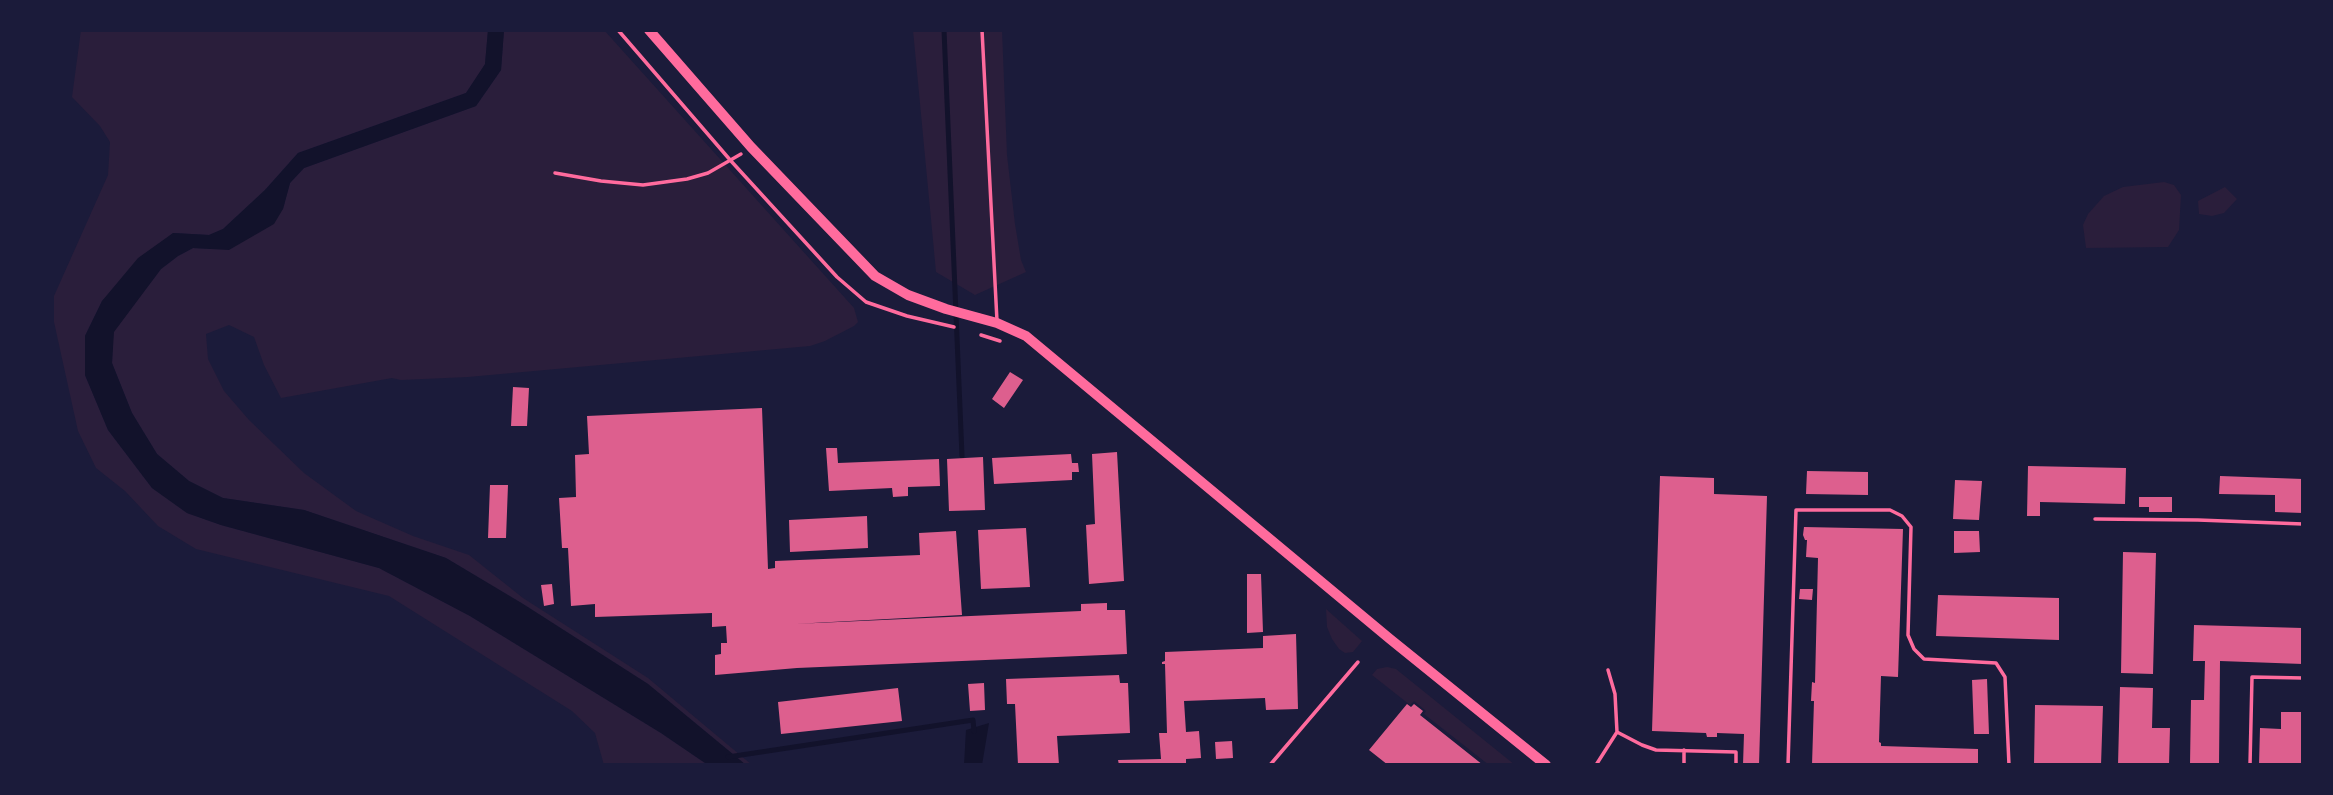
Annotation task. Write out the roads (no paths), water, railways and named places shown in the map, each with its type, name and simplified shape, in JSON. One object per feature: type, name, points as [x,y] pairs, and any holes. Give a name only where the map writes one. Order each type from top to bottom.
[{"type":"street","points":[[649,30],[751,147],[875,276],[908,295],[998,323],[1026,336],[1546,765]]},
{"type":"lane","points":[[982,30],[998,323]]},
{"type":"lane","points":[[1788,765],[1796,510],[1890,510],[1902,516],[1911,527],[1908,635],[1914,649],[1924,659],[1996,663],[2005,677],[2009,765]]},
{"type":"lane","points":[[2095,519],[2303,524]]},
{"type":"lane","points":[[1270,765],[1359,663]]},
{"type":"lane","points":[[1596,765],[1617,732],[1615,694],[1608,670]]},
{"type":"lane","points":[[2250,765],[2252,677],[2303,678]]},
{"type":"lane","points":[[1617,732],[1642,746],[1656,750],[1736,751],[1736,765]]},
{"type":"lane","points":[[1684,750],[1684,765]]},
{"type":"waterway","points":[[944,30],[962,456]]},
{"type":"waterway","points":[[728,757],[973,720],[974,731]]}]
